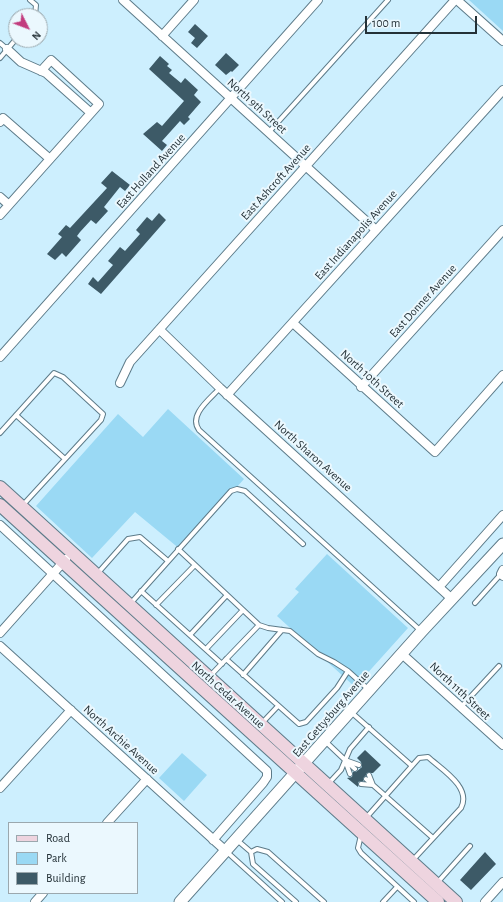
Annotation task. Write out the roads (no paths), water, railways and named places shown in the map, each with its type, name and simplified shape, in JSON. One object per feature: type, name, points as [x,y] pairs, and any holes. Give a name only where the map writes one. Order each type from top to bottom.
[{"type":"main road","name":"North Cedar Avenue","points":[[0,487],[456,902]]},
{"type":"main road","name":"North Cedar Avenue","points":[[0,504],[438,902]]},
{"type":"main road","points":[[168,657],[177,660],[204,680],[209,677]]},
{"type":"street","name":"North 9th Street","points":[[123,0],[376,230]]},
{"type":"street","points":[[162,36],[194,0]]},
{"type":"street","name":"East Holland Avenue","points":[[0,357],[318,0]]},
{"type":"street","points":[[456,0],[503,41]]},
{"type":"street","name":"East Ashcroft Avenue","points":[[120,383],[130,362],[456,0]]},
{"type":"street","points":[[7,49],[20,62],[46,73],[91,113]]},
{"type":"street","points":[[0,215],[99,104],[51,60],[41,71]]},
{"type":"street","name":"East Indianapolis Avenue","points":[[227,395],[293,324],[503,90]]},
{"type":"street","points":[[0,122],[3,118],[50,159]]},
{"type":"street","points":[[0,198],[9,205]]},
{"type":"street","name":"East Donner Avenue","points":[[361,387],[503,230]]},
{"type":"street","name":"North 10th Street","points":[[293,324],[361,387],[435,452],[503,375]]},
{"type":"street","name":"North Sharon Avenue","points":[[160,330],[227,395],[452,599]]},
{"type":"street","points":[[439,587],[503,515]]},
{"type":"street","points":[[0,525],[267,771],[267,777],[264,783],[212,840]]},
{"type":"street","name":"East Gettysburg Avenue","points":[[180,902],[227,852],[422,631],[503,544]]},
{"type":"street","points":[[0,633],[72,552]]},
{"type":"street","name":"North Archie Avenue","points":[[0,646],[227,852]]},
{"type":"street","name":"North 11th Street","points":[[402,654],[503,745]]},
{"type":"street","points":[[0,788],[70,710]]},
{"type":"street","points":[[108,822],[147,780]]},
{"type":"street","points":[[485,902],[503,882]]},
{"type":"street","points":[[35,902],[42,894]]},
{"type":"lane","points":[[30,0],[36,5],[36,8]]},
{"type":"lane","points":[[269,132],[388,0]]},
{"type":"lane","points":[[0,43],[7,49],[0,58]]},
{"type":"lane","points":[[0,433],[54,373],[62,377],[103,414],[101,420],[21,506]]},
{"type":"lane","points":[[220,388],[195,416],[195,424],[199,430],[422,631]]},
{"type":"lane","points":[[16,415],[65,459]]},
{"type":"lane","points":[[130,605],[178,549],[231,491],[237,489],[245,491],[303,544]]},
{"type":"lane","points":[[96,574],[128,539],[140,537],[168,561]]},
{"type":"lane","points":[[178,549],[258,625],[290,631],[318,654],[348,671],[370,690]]},
{"type":"lane","points":[[156,605],[195,565]]},
{"type":"lane","points":[[475,603],[502,573]]},
{"type":"lane","points":[[141,591],[222,664]]},
{"type":"lane","points":[[190,635],[227,595]]},
{"type":"lane","points":[[206,649],[243,610]]},
{"type":"lane","points":[[209,677],[258,625]]},
{"type":"lane","points":[[243,675],[282,630]]},
{"type":"lane","points":[[226,659],[299,724],[306,722],[337,688],[348,671]]},
{"type":"lane","points":[[461,707],[499,666]]},
{"type":"lane","points":[[261,724],[278,706]]},
{"type":"lane","points":[[351,711],[412,766]]},
{"type":"lane","points":[[327,785],[341,770],[350,750],[369,728]]},
{"type":"lane","points":[[325,741],[355,769]]},
{"type":"lane","points":[[365,819],[419,758],[428,757],[458,785],[463,792],[465,801],[461,808],[412,861]]},
{"type":"lane","points":[[345,760],[359,765]]},
{"type":"lane","points":[[345,760],[350,774]]},
{"type":"lane","points":[[369,774],[373,785]]},
{"type":"lane","points":[[366,779],[433,838]]},
{"type":"lane","points":[[361,784],[373,785]]},
{"type":"lane","points":[[361,832],[358,842],[361,853],[414,902]]},
{"type":"lane","points":[[237,840],[251,852],[253,864],[296,902]]},
{"type":"lane","points":[[436,884],[470,846]]},
{"type":"lane","points":[[251,852],[257,849],[268,852],[324,902]]},
{"type":"lane","points":[[227,852],[282,902]]},
{"type":"lane","points":[[383,902],[397,887]]}]
